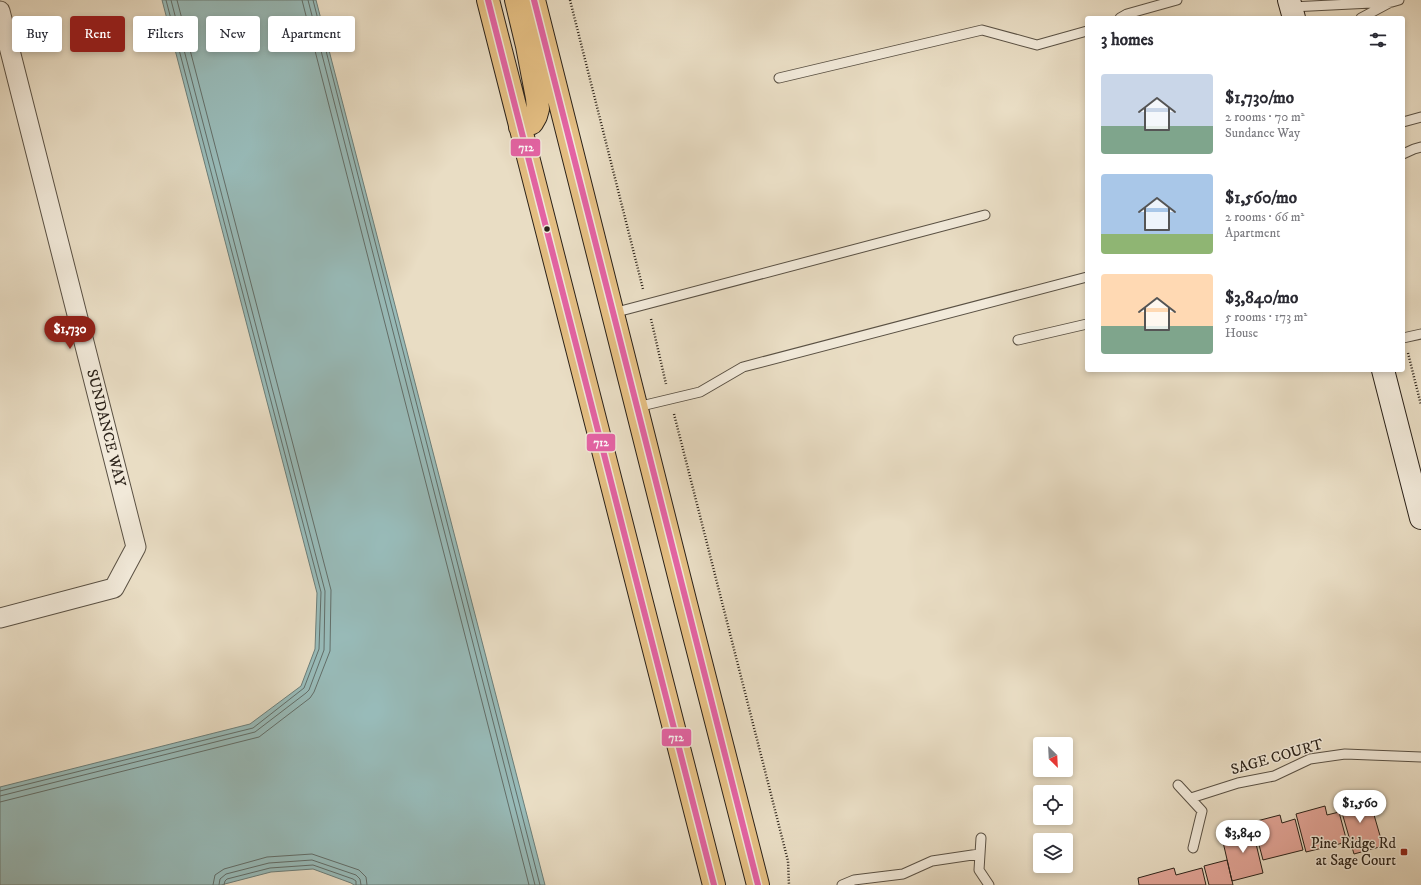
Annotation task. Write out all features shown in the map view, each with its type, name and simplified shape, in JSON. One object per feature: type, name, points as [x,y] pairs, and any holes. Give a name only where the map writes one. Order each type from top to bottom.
[{"type":"main road","points":[[488,0],[714,885]]},
{"type":"main road","points":[[516,0],[527,46],[537,103],[536,116],[532,123],[520,127]]},
{"type":"main road","points":[[534,0],[758,885]]},
{"type":"street","name":"SUNDANCE WAY","points":[[0,11],[136,547],[114,588],[0,618]]},
{"type":"street","points":[[1384,372],[1420,509]]},
{"type":"lane","points":[[1124,16],[1177,0]]},
{"type":"lane","points":[[1291,8],[1395,1]]},
{"type":"lane","points":[[1365,16],[1395,1]]},
{"type":"lane","points":[[779,78],[982,30],[1037,45],[1085,32]]},
{"type":"lane","points":[[1405,121],[1421,117]]},
{"type":"lane","points":[[1405,153],[1414,148],[1421,147]]},
{"type":"lane","points":[[612,313],[985,215]]},
{"type":"lane","points":[[636,407],[700,392],[743,366],[1085,278]]},
{"type":"lane","points":[[1018,340],[1085,324]]},
{"type":"lane","points":[[1405,338],[1421,334]]},
{"type":"lane","name":"SAGE COURT","points":[[1191,798],[1238,783],[1274,776],[1310,759],[1345,754],[1421,757]]},
{"type":"lane","points":[[1178,785],[1202,811],[1194,848]]},
{"type":"lane","points":[[981,838],[979,870],[989,885]]},
{"type":"lane","points":[[842,885],[854,880],[903,874],[932,861],[979,854]]},
{"type":"path","points":[[570,0],[788,861],[789,885]]},
{"type":"path","points":[[1405,342],[1421,405]]},
{"type":"water","points":[[162,0],[316,0],[320,16],[268,16],[268,52],[329,52],[545,885],[354,885],[313,869],[271,872],[221,885],[0,885],[0,787],[250,724],[301,686],[315,649],[317,593],[176,52],[198,52],[198,16],[166,16]]},
{"type":"building","points":[[1359,794],[1361,803],[1370,801],[1383,846],[1354,854],[1338,799]]},
{"type":"building","points":[[1325,806],[1327,815],[1339,812],[1347,842],[1306,852],[1296,814]]},
{"type":"building","points":[[1280,815],[1282,823],[1295,819],[1303,850],[1263,860],[1253,822]]},
{"type":"building","points":[[1252,827],[1263,873],[1232,881],[1223,842],[1229,841],[1227,833]]},
{"type":"building","points":[[1227,860],[1233,885],[1209,885],[1204,866]]},
{"type":"building","points":[[1174,868],[1176,875],[1202,868],[1206,885],[1139,885],[1138,878]]},
{"type":"transit line","name":"712","points":[[488,0],[714,885]]},
{"type":"transit line","name":"712","points":[[534,0],[758,885]]},
{"type":"place","name":"Pine Ridge Rd at Sage Court","points":[[1404,852]]}]
